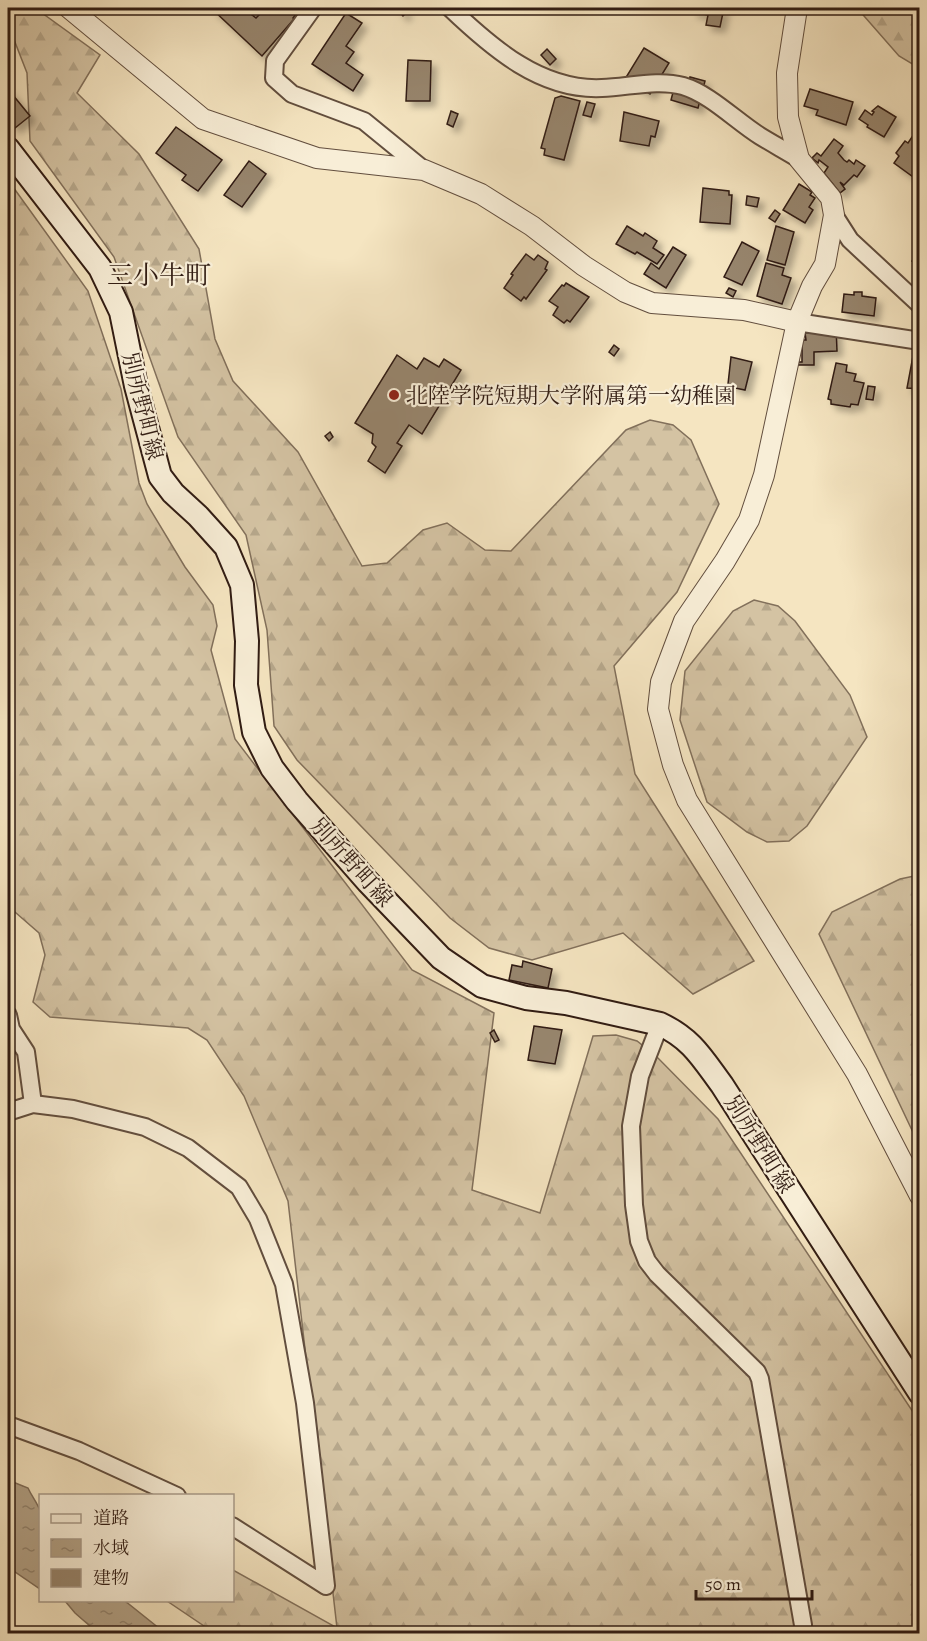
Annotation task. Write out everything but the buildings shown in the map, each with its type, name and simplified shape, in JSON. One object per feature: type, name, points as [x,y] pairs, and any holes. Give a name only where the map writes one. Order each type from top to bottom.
[{"type":"main road","name":"別所野町線","points":[[8,149],[99,268],[121,312],[136,386],[160,476],[173,493],[226,547],[230,556],[242,585],[248,641],[246,685],[254,732],[272,768],[297,801],[368,882],[441,958],[482,986],[526,998],[566,1003],[660,1024],[674,1030],[691,1043],[722,1085],[920,1393]]},
{"type":"street","points":[[69,8],[203,119],[317,158],[424,170]]},
{"type":"street","points":[[313,8],[275,62],[273,78],[292,94],[364,121],[424,170],[481,194],[532,226],[584,266],[634,296],[652,303],[744,310],[797,322],[920,341]]},
{"type":"street","points":[[450,8],[474,30],[525,69],[560,84],[585,89],[628,87],[661,82],[685,87],[711,101],[759,136],[799,159],[831,198],[834,215],[825,264],[812,286],[797,322],[765,475],[749,520],[725,561],[684,621],[661,682],[658,710],[673,765],[687,800],[857,1074],[920,1196]]},
{"type":"street","points":[[797,8],[787,73],[788,117],[799,159]]},
{"type":"street","points":[[834,215],[850,240],[920,305]]},
{"type":"street","points":[[8,1015],[10,1029],[26,1052],[33,1104]]},
{"type":"street","points":[[660,1024],[640,1076],[631,1126],[634,1204],[639,1241],[647,1261],[657,1274],[757,1372],[760,1379],[803,1625]]},
{"type":"street","points":[[8,1112],[33,1104],[73,1109],[145,1127],[188,1148],[239,1187],[258,1219],[284,1284],[305,1403],[326,1586],[234,1527]]},
{"type":"street","points":[[8,1425],[79,1451],[173,1494]]},
{"type":"green space","points":[[8,8],[35,8],[100,55],[77,93],[139,154],[199,249],[215,339],[233,381],[298,452],[362,566],[387,563],[423,530],[447,523],[485,550],[511,551],[626,430],[650,420],[673,425],[691,440],[719,504],[677,592],[614,666],[635,774],[754,961],[693,994],[623,933],[532,960],[489,948],[450,918],[297,760],[274,726],[267,630],[246,535],[178,437],[114,257],[30,141],[27,73],[8,29]]},
{"type":"green space","points":[[857,8],[919,8],[919,68],[899,56]]},
{"type":"green space","points":[[8,180],[88,291],[121,389],[139,483],[147,504],[185,567],[213,605],[217,626],[211,650],[235,739],[412,970],[494,1013],[472,1190],[540,1213],[593,1036],[616,1035],[637,1041],[656,1056],[718,1119],[919,1421],[919,1633],[216,1634],[168,1602],[234,1602],[234,1571],[337,1628],[288,1201],[244,1096],[207,1040],[188,1028],[50,1017],[33,1002],[45,955],[39,933],[8,906]]},
{"type":"green space","points":[[754,600],[778,606],[795,621],[850,695],[867,737],[807,826],[789,841],[767,842],[747,832],[707,802],[680,720],[685,671],[733,611]]},
{"type":"green space","points":[[920,875],[919,1145],[819,934],[832,912],[900,879]]},
{"type":"water","points":[[8,1480],[28,1488],[39,1509],[39,1588],[8,1567]]},
{"type":"water","points":[[66,1602],[126,1602],[165,1633],[98,1633]]},
{"type":"place","name":"北陸学院短期大学附属第一幼稚園","points":[[394,395]]},
{"type":"district","name":"三小牛町","points":[[159,275]]}]
